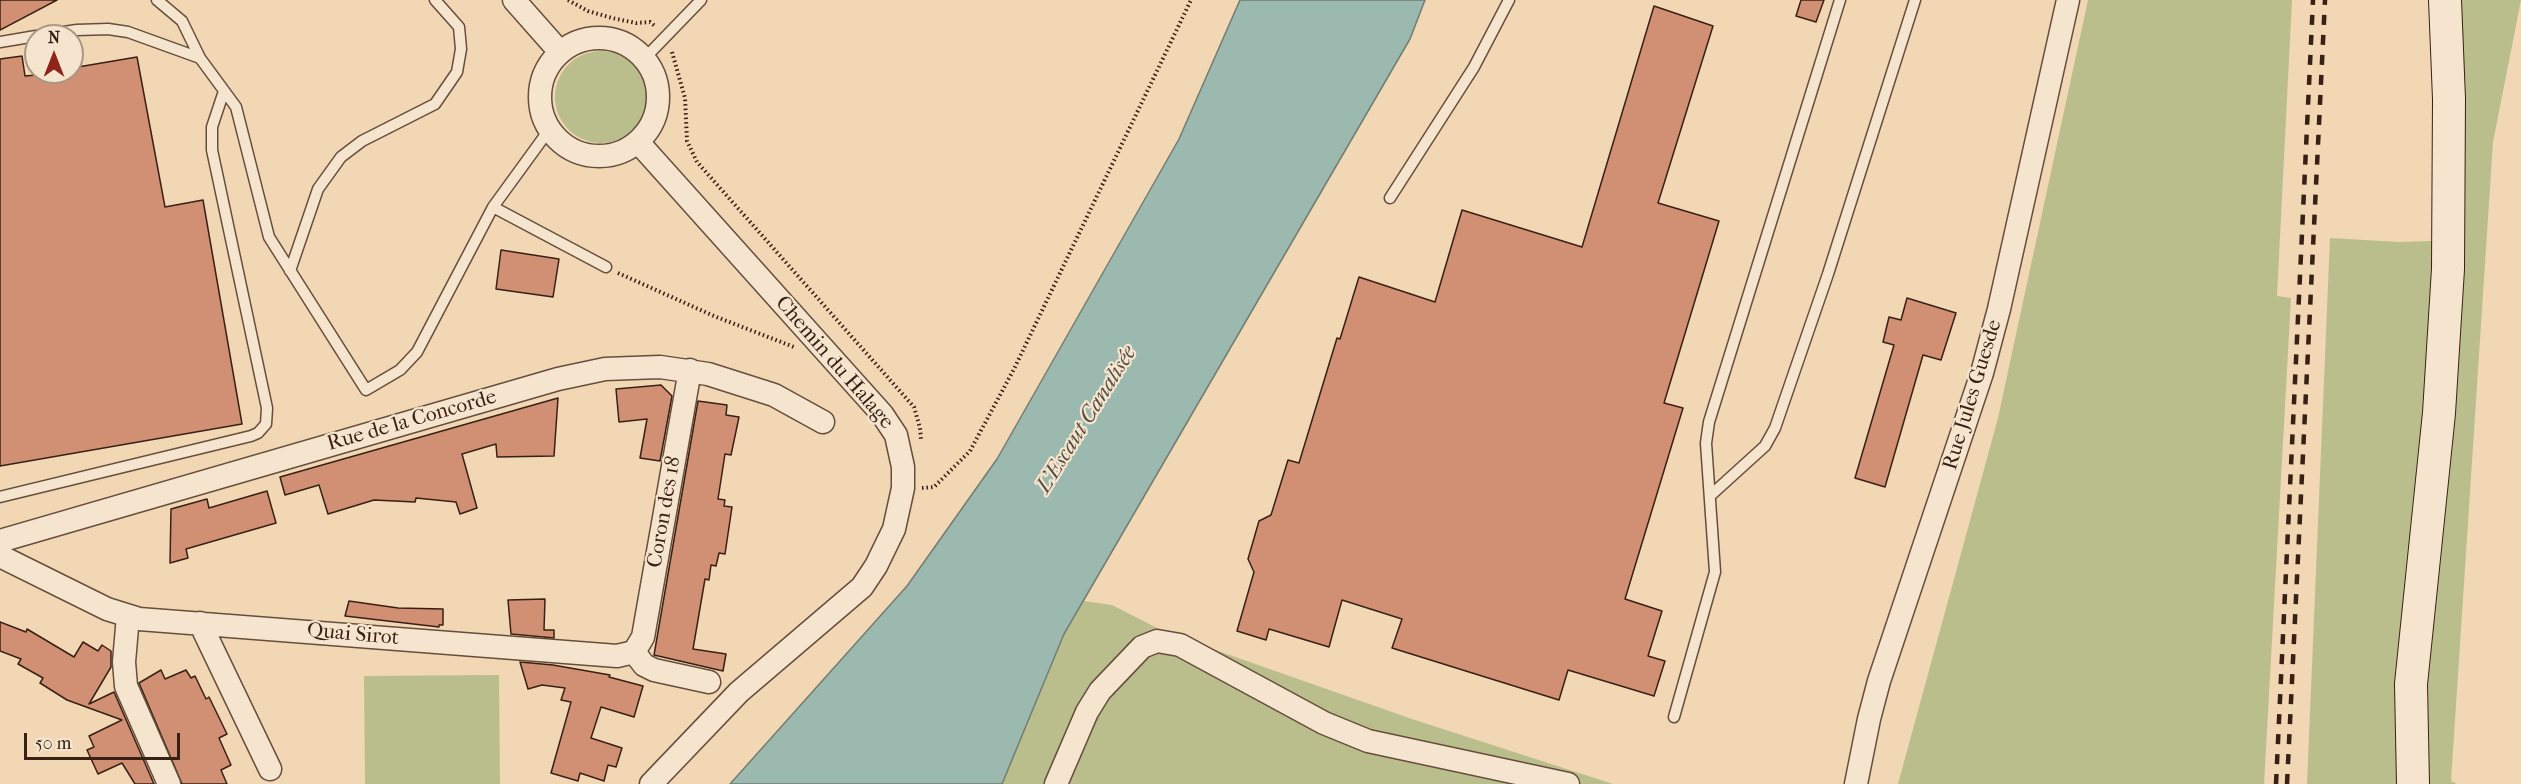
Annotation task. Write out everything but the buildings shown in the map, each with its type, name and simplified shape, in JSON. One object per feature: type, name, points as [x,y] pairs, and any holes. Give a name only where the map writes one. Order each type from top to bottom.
[{"type":"street","points":[[514,0],[560,52]]},
{"type":"street","name":"Rue Jules Guesde","points":[[1856,784],[1876,691],[1987,354],[2068,0]]},
{"type":"street","points":[[2413,784],[2410,684],[2437,434],[2448,269],[2449,99],[2445,0]]},
{"type":"street","points":[[599,38],[624,44],[644,59],[656,81],[658,106],[649,130],[638,142],[615,154],[591,156],[567,148],[549,130],[540,109],[540,85],[546,70],[560,52],[583,40],[599,38]]},
{"type":"street","name":"Chemin du Halage","points":[[638,142],[882,414],[896,435],[902,455],[903,488],[894,529],[876,566],[862,587],[739,692],[651,784]]},
{"type":"street","name":"Rue de la Concorde","points":[[0,541],[573,375],[623,367],[690,370],[761,390],[823,422]]},
{"type":"street","name":"Coron des 18","points":[[634,652],[643,637],[690,370]]},
{"type":"street","name":"Quai Sirot","points":[[0,556],[107,609],[128,616],[617,656],[634,652]]},
{"type":"street","points":[[128,616],[124,662],[126,686],[169,784]]},
{"type":"street","points":[[200,623],[270,770]]},
{"type":"street","points":[[1056,784],[1087,712],[1100,691],[1142,647],[1157,641],[1180,645],[1324,723],[1368,741],[1568,784]]},
{"type":"street","points":[[634,652],[644,665],[654,670],[709,682]]},
{"type":"lane","points":[[157,0],[182,21],[200,58],[236,107],[264,226],[366,390],[400,370],[417,352],[493,207],[549,130]]},
{"type":"lane","points":[[290,271],[318,189],[342,157],[362,141],[435,104],[457,72],[461,49],[459,27],[435,0]]},
{"type":"lane","points":[[644,59],[701,0]]},
{"type":"lane","points":[[1390,198],[1474,67],[1509,0]]},
{"type":"lane","points":[[1674,717],[1714,582],[1716,552],[1707,442],[1709,422],[1840,0]]},
{"type":"lane","points":[[1711,495],[1765,446],[1776,428],[1828,274],[1915,0]]},
{"type":"lane","points":[[84,30],[108,29],[128,32],[200,58]]},
{"type":"lane","points":[[0,42],[24,38]]},
{"type":"lane","points":[[0,497],[251,436],[258,433],[266,424],[268,416],[265,398],[212,150],[212,127],[224,91]]},
{"type":"lane","points":[[493,207],[606,267]]},
{"type":"path","points":[[568,0],[588,11],[612,18],[636,23],[650,22],[664,38],[675,59],[685,98],[687,141],[697,162],[914,407],[920,428],[921,447]]},
{"type":"path","points":[[903,488],[934,487],[970,451],[1014,369],[1191,0]]},
{"type":"path","points":[[606,267],[714,316],[790,346],[827,352]]},
{"type":"green space","points":[[2088,0],[2292,0],[2277,296],[2291,298],[2264,784],[1898,784],[1998,418]]},
{"type":"green space","points":[[2457,0],[2521,0],[2493,142],[2451,781],[2457,784],[2307,784],[2330,238],[2400,242],[2461,240],[2464,219]]},
{"type":"green space","points":[[601,51],[618,55],[633,65],[643,80],[647,97],[643,114],[633,129],[618,139],[601,143],[584,139],[569,129],[559,114],[555,97],[559,80],[569,65],[584,55]]},
{"type":"green space","points":[[1084,601],[1112,605],[1167,633],[1412,719],[1613,784],[1002,784],[1064,635]]},
{"type":"green space","points":[[499,675],[500,784],[365,784],[364,676]]},
{"type":"water","name":"L'Escaut Canalisée","points":[[1240,0],[1425,0],[1410,39],[1064,634],[1002,784],[730,784],[907,586],[997,459],[1179,139]]},
{"type":"railway","points":[[2276,784],[2313,0]]},
{"type":"railway","points":[[2287,784],[2325,0]]}]
